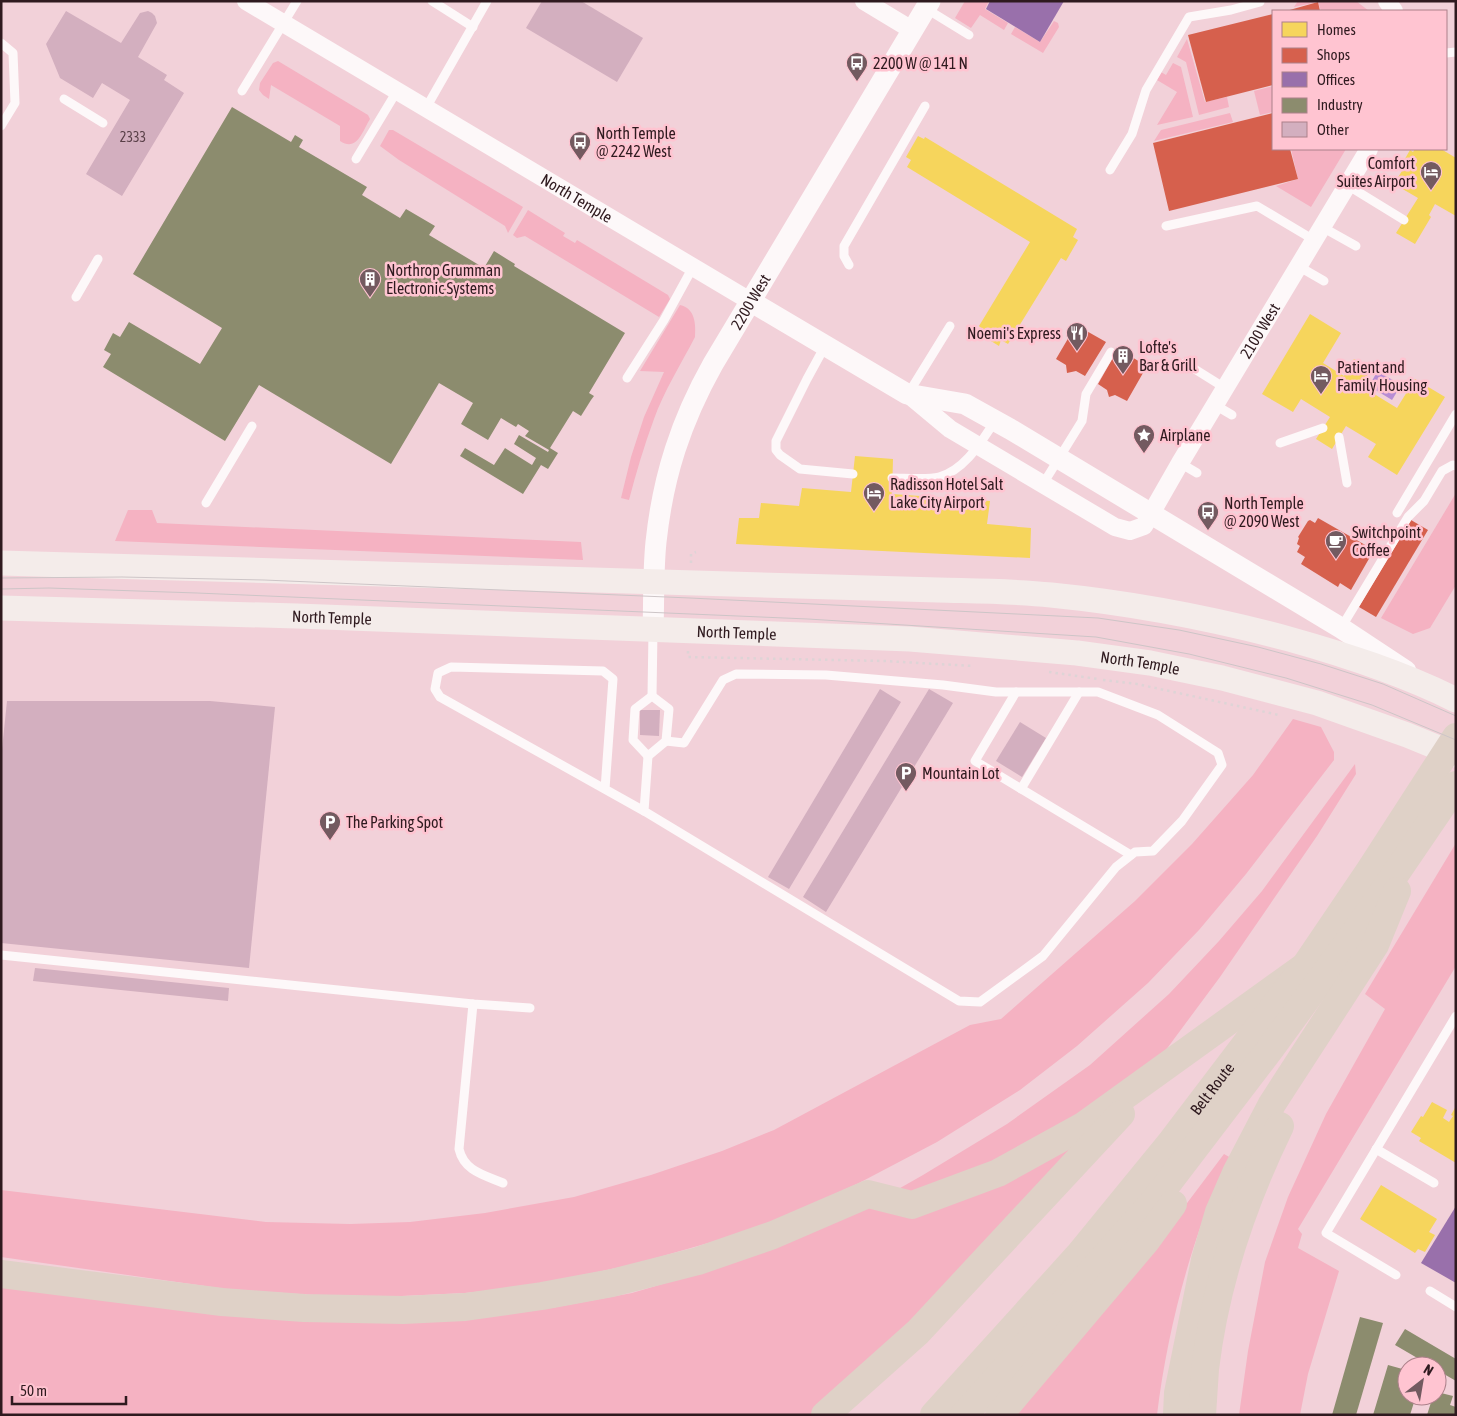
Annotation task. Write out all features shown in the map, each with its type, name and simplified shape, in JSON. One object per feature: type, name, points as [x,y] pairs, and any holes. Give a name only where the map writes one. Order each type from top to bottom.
[{"type":"highway","name":"Belt Route","points":[[964,1415],[1156,1200],[1271,1048],[1364,920],[1417,842],[1428,806],[1456,737]]},
{"type":"highway","name":"Belt Route","points":[[934,1415],[1078,1256],[1172,1141],[1428,806],[1456,785]]},
{"type":"highway","points":[[1202,1415],[1206,1368],[1215,1315],[1243,1212],[1279,1127],[1362,986],[1375,946],[1417,842]]},
{"type":"highway","points":[[1177,1415],[1178,1392],[1206,1260],[1219,1212],[1236,1173],[1272,1104],[1375,946]]},
{"type":"highway","points":[[1,1274],[222,1302],[304,1308],[404,1310],[465,1307],[542,1296],[612,1283],[698,1261],[774,1235],[868,1194],[912,1205],[1006,1168],[1082,1126],[1305,966]]},
{"type":"highway","points":[[826,1415],[918,1332],[1162,1068]]},
{"type":"highway","points":[[999,1415],[1146,1241],[1190,1180],[1217,1117]]},
{"type":"main road","name":"North Temple","points":[[1,563],[1049,594],[1114,602],[1240,625],[1329,650],[1387,670],[1448,696]]},
{"type":"main road","name":"North Temple","points":[[1,608],[296,616],[910,639],[1078,653],[1150,663],[1222,678],[1316,703],[1407,735],[1456,755]]},
{"type":"street","name":"North Temple","points":[[246,1],[908,394],[950,429],[1123,530],[1136,530],[1144,526],[1151,514]]},
{"type":"street","points":[[864,1],[912,30]]},
{"type":"street","name":"2200 West","points":[[654,630],[656,544],[661,502],[678,437],[700,387],[927,5]]},
{"type":"street","name":"2100 West","points":[[1151,514],[1368,150]]},
{"type":"street","name":"North Temple","points":[[908,394],[965,404],[995,420],[1341,628],[1448,696]]},
{"type":"lane","points":[[242,91],[298,1]]},
{"type":"lane","points":[[432,1],[472,27]]},
{"type":"lane","points":[[426,108],[486,1]]},
{"type":"lane","points":[[1110,170],[1132,134],[1146,90],[1189,17],[1231,10],[1260,2]]},
{"type":"lane","points":[[927,5],[969,35]]},
{"type":"lane","points":[[1,43],[13,53],[15,103],[1,126]]},
{"type":"lane","points":[[356,159],[397,91]]},
{"type":"lane","points":[[64,99],[103,123]]},
{"type":"lane","points":[[849,265],[844,256],[844,246],[925,106]]},
{"type":"lane","points":[[1347,185],[1404,220]]},
{"type":"lane","points":[[1166,226],[1257,206],[1318,233],[1356,246]]},
{"type":"lane","points":[[76,297],[98,259]]},
{"type":"lane","points":[[1298,266],[1324,281]]},
{"type":"lane","points":[[628,378],[693,267]]},
{"type":"lane","points":[[908,394],[950,326]]},
{"type":"lane","points":[[826,346],[776,441],[776,450],[780,456],[800,469],[853,474]]},
{"type":"lane","points":[[1043,484],[1082,421],[1086,394],[1111,352]]},
{"type":"lane","points":[[1184,363],[1226,388]]},
{"type":"lane","points":[[1215,405],[1232,415]]},
{"type":"lane","points":[[1397,513],[1456,414]]},
{"type":"lane","points":[[892,478],[938,478],[956,469],[979,446],[995,420]]},
{"type":"lane","points":[[206,503],[252,426]]},
{"type":"lane","points":[[1280,443],[1323,428]]},
{"type":"lane","points":[[1339,438],[1347,483]]},
{"type":"lane","points":[[1180,463],[1197,473]]},
{"type":"lane","points":[[1341,628],[1408,517],[1424,501],[1442,471],[1453,465],[1456,466]]},
{"type":"lane","points":[[652,696],[654,630]]},
{"type":"lane","points":[[605,789],[613,679],[603,672],[451,667],[438,673],[435,688],[440,697],[644,811],[959,1001],[980,1002],[1043,956],[1116,867],[1135,852],[1153,852],[1182,821],[1222,765],[1218,753],[1158,715],[1098,692],[996,692],[943,685],[826,675],[736,674],[723,680],[684,743],[666,741]]},
{"type":"lane","points":[[1016,692],[975,761],[1131,855]]},
{"type":"lane","points":[[1021,789],[1079,692]]},
{"type":"lane","points":[[644,811],[648,756],[666,741],[669,709],[652,696]]},
{"type":"lane","points":[[648,756],[633,740],[633,725],[635,709],[652,696]]},
{"type":"lane","points":[[1,954],[473,1004],[530,1008]]},
{"type":"lane","points":[[473,1004],[459,1149],[461,1160],[469,1168],[503,1183]]},
{"type":"lane","points":[[1396,1275],[1326,1233],[1456,1016]]},
{"type":"lane","points":[[1376,1149],[1434,1183]]},
{"type":"lane","points":[[1430,1291],[1456,1307]]},
{"type":"path","points":[[691,554],[696,552]]},
{"type":"path","points":[[688,650],[688,657]]},
{"type":"shaded area","points":[[965,1],[989,1],[985,9],[1008,23],[1004,30],[980,15],[971,28],[955,18]]},
{"type":"shaded area","points":[[1298,1],[1356,1],[1368,10],[1321,10],[1318,2],[1294,7]]},
{"type":"shaded area","points":[[1054,21],[1058,23],[1059,27],[1043,53],[1011,34],[1015,27],[1040,42]]},
{"type":"shaded area","points":[[1187,39],[1205,102],[1227,97],[1229,107],[1199,115],[1186,62],[1177,57]]},
{"type":"shaded area","points":[[278,61],[368,115],[370,119],[355,142],[346,144],[340,141],[340,126],[271,85],[269,99],[263,95],[259,90],[260,83],[273,63]]},
{"type":"shaded area","points":[[1173,63],[1181,67],[1193,117],[1157,125],[1177,92],[1157,80],[1161,72],[1166,75]]},
{"type":"shaded area","points":[[1272,86],[1272,112],[1260,115],[1254,91]]},
{"type":"shaded area","points":[[1230,113],[1233,122],[1154,141],[1161,130]]},
{"type":"shaded area","points":[[389,130],[393,130],[523,207],[508,233],[505,226],[399,160],[380,146]]},
{"type":"shaded area","points":[[1291,150],[1345,150],[1311,207],[1276,186],[1298,179]]},
{"type":"shaded area","points":[[528,210],[565,233],[563,236],[575,243],[577,240],[668,295],[670,299],[659,317],[525,236],[517,238],[513,235]]},
{"type":"shaded area","points":[[680,305],[689,309],[694,317],[695,337],[658,409],[650,429],[629,500],[621,498],[631,457],[644,417],[664,372],[640,371]]},
{"type":"shaded area","points":[[1377,372],[1400,384],[1392,400],[1369,386]]},
{"type":"shaded area","points":[[1456,493],[1456,585],[1430,628],[1413,634],[1381,618]]},
{"type":"shaded area","points":[[128,510],[152,510],[157,523],[581,542],[583,560],[115,541]]},
{"type":"shaded area","points":[[1293,719],[1321,727],[1334,752],[1334,760],[1246,874],[1199,930],[1148,983],[1077,1046],[1020,1090],[937,1142],[859,1183],[787,1216],[736,1235],[635,1264],[532,1286],[465,1293],[359,1298],[226,1289],[1,1257],[1,1190],[266,1222],[350,1224],[410,1222],[485,1213],[574,1197],[651,1175],[722,1151],[774,1130],[970,1025],[1001,1019],[1135,901],[1192,844],[1253,775]]},
{"type":"shaded area","points":[[1355,764],[1356,774],[1317,836],[1220,977],[1151,1070],[948,1285],[813,1415],[1,1415],[1,1283],[551,1308],[632,1293],[730,1264],[872,1204],[1007,1124],[1090,1065],[1169,994],[1219,941],[1262,891]]},
{"type":"shaded area","points":[[1456,843],[1456,966],[1298,1229],[1302,1234],[1298,1248],[1339,1271],[1308,1374],[1300,1415],[1239,1415],[1248,1351],[1265,1262],[1288,1197],[1326,1114],[1385,1009],[1365,994]]},
{"type":"shaded area","points":[[1224,1154],[1231,1158],[1207,1210],[1181,1290],[1164,1365],[1157,1415],[1013,1415],[1163,1235]]},
{"type":"building: Homes","points":[[918,136],[924,139],[925,137],[1077,229],[1073,237],[1078,240],[1066,261],[1061,258],[1008,344],[1001,340],[999,346],[978,333],[981,328],[979,326],[1030,242],[907,167],[911,160],[906,157]]},
{"type":"building: Homes","name":"Comfort Suites Airport","points":[[1410,150],[1413,152],[1414,150],[1443,150],[1456,158],[1456,216],[1435,204],[1429,215],[1431,217],[1415,244],[1396,233],[1418,198],[1394,184],[1405,166],[1402,164]]},
{"type":"building: Homes","name":"Patient and Family Housing","points":[[1310,314],[1341,333],[1323,363],[1344,376],[1354,359],[1371,369],[1361,386],[1397,408],[1415,379],[1445,397],[1397,475],[1368,457],[1376,444],[1346,426],[1332,449],[1316,439],[1330,417],[1301,399],[1293,412],[1262,394]]},
{"type":"building: Homes","name":"Radisson Hotel Salt Lake City Airport","points":[[855,456],[893,459],[892,494],[990,501],[987,524],[1031,528],[1030,558],[736,544],[739,518],[759,518],[761,503],[799,506],[802,488],[851,492]]},
{"type":"building: Homes","points":[[1432,1102],[1447,1110],[1443,1118],[1449,1122],[1456,1106],[1456,1163],[1419,1141],[1421,1138],[1411,1132]]},
{"type":"building: Homes","points":[[1381,1185],[1437,1219],[1429,1232],[1435,1235],[1425,1252],[1418,1249],[1415,1253],[1360,1219]]},
{"type":"building: Shops","points":[[1318,2],[1320,10],[1290,10]]},
{"type":"building: Shops","points":[[1272,14],[1272,85],[1206,102],[1188,35]]},
{"type":"building: Shops","points":[[1272,113],[1272,150],[1290,150],[1298,179],[1169,211],[1153,143]]},
{"type":"building: Shops","points":[[1076,325],[1106,342],[1085,376],[1076,371],[1067,373],[1066,365],[1056,359]]},
{"type":"building: Shops","name":"Lofte's Bar & Grill","points":[[1118,349],[1147,366],[1127,401],[1115,395],[1109,397],[1107,390],[1098,384]]},
{"type":"building: Shops","points":[[1318,518],[1374,550],[1351,590],[1340,583],[1338,587],[1301,564],[1305,557],[1297,552],[1300,546],[1297,544],[1298,537],[1308,521],[1310,520],[1315,523]]},
{"type":"building: Shops","points":[[1411,520],[1428,530],[1376,617],[1359,607]]},
{"type":"building: Offices","points":[[990,1],[1064,1],[1040,42],[986,9]]},
{"type":"building: Offices","points":[[1456,1206],[1456,1283],[1421,1263]]},
{"type":"building: Industry","name":"Northrop Grumman Electronic Systems","points":[[232,107],[291,142],[295,135],[303,140],[299,147],[367,187],[362,195],[400,218],[406,209],[435,226],[429,235],[484,268],[494,251],[515,264],[514,266],[625,333],[589,393],[594,396],[581,416],[573,411],[550,448],[558,453],[548,469],[541,465],[523,494],[460,456],[465,448],[494,465],[505,448],[532,465],[536,458],[514,444],[519,435],[548,452],[549,450],[525,436],[529,431],[518,424],[516,427],[501,418],[488,440],[461,424],[473,403],[439,383],[391,464],[259,385],[225,441],[103,367],[111,354],[104,350],[113,333],[120,337],[129,322],[200,364],[222,328],[133,274]]},
{"type":"building: Industry","points":[[1360,1317],[1383,1323],[1356,1415],[1332,1415]]},
{"type":"building: Industry","points":[[1405,1329],[1456,1359],[1456,1381],[1447,1376],[1447,1356],[1414,1356],[1395,1345]]},
{"type":"building: Industry","points":[[1388,1365],[1397,1368],[1397,1406],[1413,1406],[1410,1415],[1373,1415]]},
{"type":"building: Industry","points":[[1447,1394],[1453,1396],[1450,1405],[1456,1407],[1456,1415],[1427,1415],[1430,1406],[1447,1406]]},
{"type":"building: Other","points":[[542,1],[581,1],[643,38],[617,82],[526,28]]},
{"type":"building: Other","points":[[66,11],[121,43],[140,13],[148,11],[152,13],[157,23],[138,57],[167,75],[164,80],[184,93],[122,196],[86,174],[130,100],[102,83],[93,98],[60,78],[46,44]]},
{"type":"building: Other","points":[[880,689],[901,702],[789,889],[768,877]]},
{"type":"building: Other","points":[[929,689],[953,703],[826,912],[803,897]]},
{"type":"building: Other","points":[[7,701],[210,701],[275,707],[249,968],[1,943],[1,759]]},
{"type":"building: Other","points":[[640,710],[660,710],[659,736],[640,735]]},
{"type":"building: Other","points":[[1020,722],[1046,738],[1022,777],[996,761]]},
{"type":"building: Other","points":[[35,968],[229,988],[228,1001],[33,981]]},
{"type":"tram line","points":[[1,578],[122,577],[264,580],[1098,618],[1179,630],[1258,647],[1321,664],[1383,684],[1456,716]]},
{"type":"tram line","points":[[1,589],[49,588],[197,593],[808,619],[1096,637],[1189,654],[1286,678],[1372,705],[1456,740]]},
{"type":"place","name":"2200 W @ 141 N","points":[[857,82]]},
{"type":"place","name":"North Temple @ 2242 West","points":[[580,161]]},
{"type":"place","name":"Comfort Suites Airport","points":[[1431,191]]},
{"type":"place","name":"Northrop Grumman Electronic Systems","points":[[370,298]]},
{"type":"place","name":"Noemi's Express","points":[[1077,352]]},
{"type":"place","name":"Lofte's Bar & Grill","points":[[1123,375]]},
{"type":"place","name":"Patient and Family Housing","points":[[1321,395]]},
{"type":"place","name":"Airplane","points":[[1144,454]]},
{"type":"place","name":"Radisson Hotel Salt Lake City Airport","points":[[874,512]]},
{"type":"place","name":"North Temple @ 2090 West","points":[[1208,531]]},
{"type":"place","name":"Switchpoint Coffee","points":[[1336,560]]},
{"type":"place","name":"Mountain Lot","points":[[906,792]]},
{"type":"place","name":"The Parking Spot","points":[[330,841]]}]
